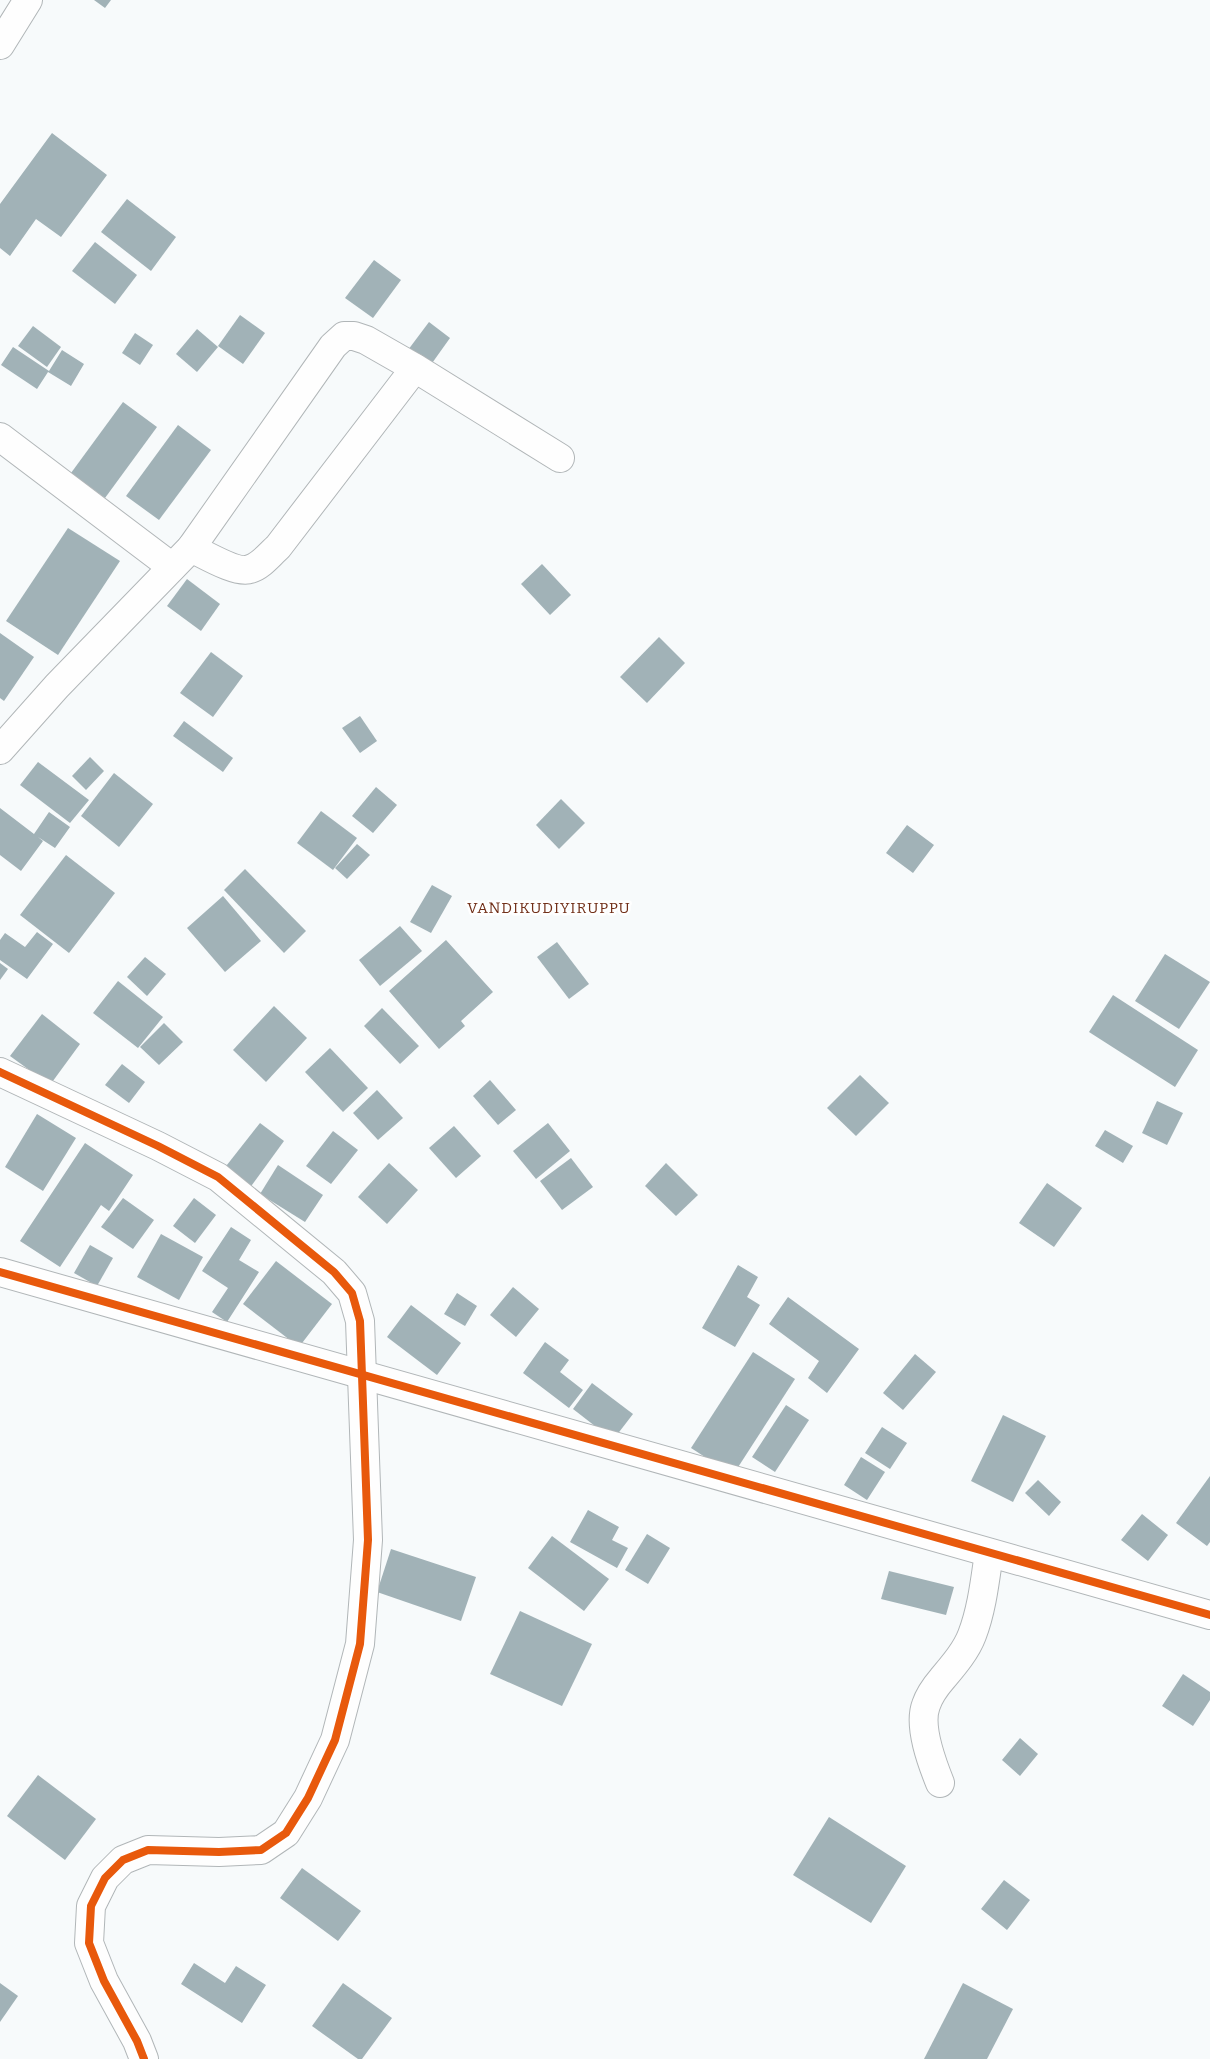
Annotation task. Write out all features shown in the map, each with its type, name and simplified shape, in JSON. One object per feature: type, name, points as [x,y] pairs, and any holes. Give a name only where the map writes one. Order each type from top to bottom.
[{"type":"street","points":[[0,45],[28,0]]},
{"type":"street","points":[[0,750],[57,686],[191,548],[333,346],[344,336],[354,336],[366,340],[415,368],[560,458]]},
{"type":"street","points":[[191,548],[239,569],[249,570],[258,564],[278,547],[415,368]]},
{"type":"street","points":[[0,437],[172,567]]},
{"type":"street","points":[[0,1072],[158,1146],[218,1177],[334,1272],[352,1293],[360,1321],[362,1419],[368,1540],[360,1644],[335,1740],[308,1798],[286,1833],[261,1850],[219,1852],[148,1850],[123,1860],[105,1878],[91,1906],[89,1943],[104,1981],[137,2041],[144,2059]]},
{"type":"street","points":[[0,1272],[362,1375],[988,1563],[1210,1615]]},
{"type":"street","points":[[940,1783],[933,1765],[924,1728],[925,1706],[939,1682],[959,1658],[972,1636],[980,1610],[988,1563]]},
{"type":"building","points":[[94,0],[111,0],[105,8]]},
{"type":"building","points":[[52,133],[107,175],[61,237],[36,219],[10,256],[0,248],[0,204]]},
{"type":"building","points":[[127,199],[176,237],[151,271],[101,232]]},
{"type":"building","points":[[95,242],[137,275],[115,304],[72,271]]},
{"type":"building","points":[[374,260],[401,280],[373,318],[345,298]]},
{"type":"building","points":[[240,315],[265,333],[243,364],[218,346]]},
{"type":"building","points":[[429,322],[450,338],[430,366],[408,350]]},
{"type":"building","points":[[33,326],[61,347],[47,367],[18,346]]},
{"type":"building","points":[[197,329],[218,347],[197,372],[176,354]]},
{"type":"building","points":[[135,333],[153,345],[140,365],[122,353]]},
{"type":"building","points":[[13,347],[49,371],[62,350],[84,364],[71,386],[48,372],[37,389],[1,365]]},
{"type":"building","points":[[123,402],[157,427],[105,498],[71,473]]},
{"type":"building","points":[[178,425],[211,450],[159,520],[126,496]]},
{"type":"building","points":[[68,528],[120,561],[58,655],[6,621]]},
{"type":"building","points":[[542,564],[571,595],[550,615],[521,584]]},
{"type":"building","points":[[187,579],[220,604],[201,631],[167,606]]},
{"type":"building","points":[[0,633],[34,657],[4,701],[0,698]]},
{"type":"building","points":[[659,637],[685,663],[647,703],[620,677]]},
{"type":"building","points":[[211,652],[243,676],[213,717],[180,693]]},
{"type":"building","points":[[360,716],[377,741],[360,753],[342,728]]},
{"type":"building","points":[[184,721],[233,758],[223,772],[173,736]]},
{"type":"building","points":[[90,757],[104,771],[86,790],[72,776]]},
{"type":"building","points":[[38,762],[89,800],[70,823],[20,785]]},
{"type":"building","points":[[114,773],[153,804],[119,847],[81,816]]},
{"type":"building","points":[[376,787],[397,805],[373,833],[352,816]]},
{"type":"building","points":[[561,799],[585,823],[559,849],[536,825]]},
{"type":"building","points":[[0,808],[34,834],[49,812],[70,827],[55,848],[38,837],[43,841],[21,871],[0,855]]},
{"type":"building","points":[[321,811],[357,838],[333,870],[297,843]]},
{"type":"building","points":[[907,825],[934,845],[913,873],[886,853]]},
{"type":"building","points":[[357,844],[370,855],[347,879],[335,868]]},
{"type":"building","points":[[66,855],[115,893],[69,953],[20,915]]},
{"type":"building","points":[[245,869],[306,931],[284,953],[224,890]]},
{"type":"building","points":[[432,885],[452,896],[431,933],[410,922]]},
{"type":"building","points":[[223,896],[261,941],[225,972],[187,928]]},
{"type":"building","points":[[400,926],[422,951],[380,986],[359,960]]},
{"type":"building","points":[[37,932],[53,944],[27,979],[0,960],[0,940],[5,933],[25,947]]},
{"type":"building","points":[[446,940],[493,992],[461,1021],[465,1026],[439,1049],[389,991]]},
{"type":"building","points":[[557,942],[589,984],[569,999],[537,957]]},
{"type":"building","points":[[1165,954],[1210,982],[1179,1029],[1135,1001]]},
{"type":"building","points":[[145,957],[166,974],[147,996],[127,977]]},
{"type":"building","points":[[0,963],[8,969],[0,980]]},
{"type":"building","points":[[118,981],[163,1017],[138,1048],[93,1013]]},
{"type":"building","points":[[1113,995],[1198,1050],[1175,1087],[1089,1032]]},
{"type":"building","points":[[274,1006],[307,1038],[266,1082],[233,1050]]},
{"type":"building","points":[[382,1008],[419,1046],[400,1064],[364,1026]]},
{"type":"building","points":[[42,1014],[80,1044],[50,1085],[10,1056]]},
{"type":"building","points":[[164,1023],[183,1042],[159,1065],[140,1047]]},
{"type":"building","points":[[330,1048],[368,1088],[343,1112],[305,1072]]},
{"type":"building","points":[[122,1064],[145,1082],[129,1103],[105,1085]]},
{"type":"building","points":[[860,1075],[889,1103],[856,1136],[827,1108]]},
{"type":"building","points":[[490,1080],[516,1110],[498,1125],[473,1096]]},
{"type":"building","points":[[377,1090],[403,1118],[378,1140],[353,1113]]},
{"type":"building","points":[[1157,1101],[1183,1113],[1167,1145],[1142,1133]]},
{"type":"building","points":[[37,1114],[76,1138],[43,1191],[5,1167]]},
{"type":"building","points":[[260,1123],[284,1141],[249,1189],[223,1170]]},
{"type":"building","points":[[548,1123],[570,1151],[536,1179],[513,1151]]},
{"type":"building","points":[[454,1126],[481,1156],[456,1178],[429,1148]]},
{"type":"building","points":[[1105,1130],[1133,1146],[1123,1163],[1095,1146]]},
{"type":"building","points":[[333,1131],[358,1150],[331,1184],[306,1166]]},
{"type":"building","points":[[85,1143],[133,1175],[109,1211],[101,1205],[60,1267],[20,1241]]},
{"type":"building","points":[[571,1158],[593,1187],[562,1210],[540,1181]]},
{"type":"building","points":[[389,1163],[418,1190],[387,1224],[358,1197]]},
{"type":"building","points":[[666,1163],[698,1195],[676,1216],[645,1186]]},
{"type":"building","points":[[278,1165],[323,1195],[305,1222],[260,1194]]},
{"type":"building","points":[[1047,1183],[1082,1208],[1054,1247],[1019,1223]]},
{"type":"building","points":[[123,1198],[154,1220],[133,1249],[101,1227]]},
{"type":"building","points":[[194,1198],[216,1215],[195,1243],[173,1226]]},
{"type":"building","points":[[231,1227],[251,1240],[239,1260],[259,1272],[227,1322],[212,1312],[228,1288],[202,1271]]},
{"type":"building","points":[[161,1234],[203,1257],[179,1300],[137,1277]]},
{"type":"building","points":[[90,1245],[113,1258],[97,1286],[74,1273]]},
{"type":"building","points":[[276,1261],[332,1304],[299,1347],[243,1304]]},
{"type":"building","points":[[738,1265],[758,1277],[747,1297],[760,1305],[735,1347],[702,1328]]},
{"type":"building","points":[[513,1287],[539,1309],[516,1337],[490,1315]]},
{"type":"building","points":[[457,1293],[477,1306],[465,1326],[444,1314]]},
{"type":"building","points":[[788,1297],[859,1349],[827,1393],[808,1378],[819,1361],[769,1324]]},
{"type":"building","points":[[411,1305],[461,1343],[437,1375],[387,1337]]},
{"type":"building","points":[[545,1342],[569,1360],[560,1372],[583,1390],[569,1408],[523,1373]]},
{"type":"building","points":[[753,1352],[795,1379],[733,1475],[691,1448]]},
{"type":"building","points":[[915,1354],[936,1372],[903,1410],[883,1393]]},
{"type":"building","points":[[592,1383],[633,1414],[613,1440],[573,1409]]},
{"type":"building","points":[[786,1405],[809,1420],[775,1472],[752,1457]]},
{"type":"building","points":[[1003,1415],[1046,1436],[1013,1502],[971,1481]]},
{"type":"building","points":[[882,1427],[907,1443],[890,1469],[865,1453]]},
{"type":"building","points":[[861,1457],[885,1472],[867,1500],[844,1485]]},
{"type":"building","points":[[1210,1476],[1210,1542],[1207,1546],[1176,1523]]},
{"type":"building","points":[[1038,1480],[1061,1502],[1049,1516],[1025,1493]]},
{"type":"building","points":[[588,1510],[619,1527],[612,1540],[628,1548],[617,1568],[570,1542]]},
{"type":"building","points":[[1142,1514],[1168,1535],[1148,1561],[1121,1540]]},
{"type":"building","points":[[647,1534],[670,1548],[648,1584],[625,1570]]},
{"type":"building","points":[[552,1536],[609,1579],[584,1611],[528,1568]]},
{"type":"building","points":[[391,1549],[476,1577],[461,1621],[377,1592]]},
{"type":"building","points":[[889,1571],[954,1587],[946,1615],[881,1599]]},
{"type":"building","points":[[520,1611],[592,1644],[562,1706],[490,1674]]},
{"type":"building","points":[[1183,1674],[1210,1692],[1210,1700],[1193,1726],[1162,1706]]},
{"type":"building","points":[[1020,1738],[1038,1754],[1020,1776],[1002,1760]]},
{"type":"building","points":[[38,1775],[96,1819],[65,1860],[7,1816]]},
{"type":"building","points":[[829,1817],[906,1866],[871,1923],[793,1875]]},
{"type":"building","points":[[302,1868],[361,1911],[338,1941],[280,1898]]},
{"type":"building","points":[[1004,1880],[1030,1900],[1007,1930],[981,1909]]},
{"type":"building","points":[[194,1963],[225,1983],[236,1966],[266,1985],[242,2023],[181,1984]]},
{"type":"building","points":[[0,1983],[18,1996],[0,2022]]},
{"type":"building","points":[[343,1983],[392,2018],[362,2059],[358,2059],[312,2026]]},
{"type":"building","points":[[963,1983],[1013,2009],[987,2059],[924,2059]]},
{"type":"cycle path","points":[[0,1072],[158,1146],[218,1177],[334,1272],[352,1293],[360,1321],[368,1540],[360,1644],[335,1740],[308,1798],[286,1833],[261,1850],[219,1852],[148,1850],[123,1860],[105,1878],[91,1906],[89,1943],[104,1981],[137,2041],[144,2059]]},
{"type":"cycle path","points":[[0,1272],[1210,1615]]},
{"type":"district","name":"VANDIKUDIYIRUPPU","points":[[549,908]]}]
